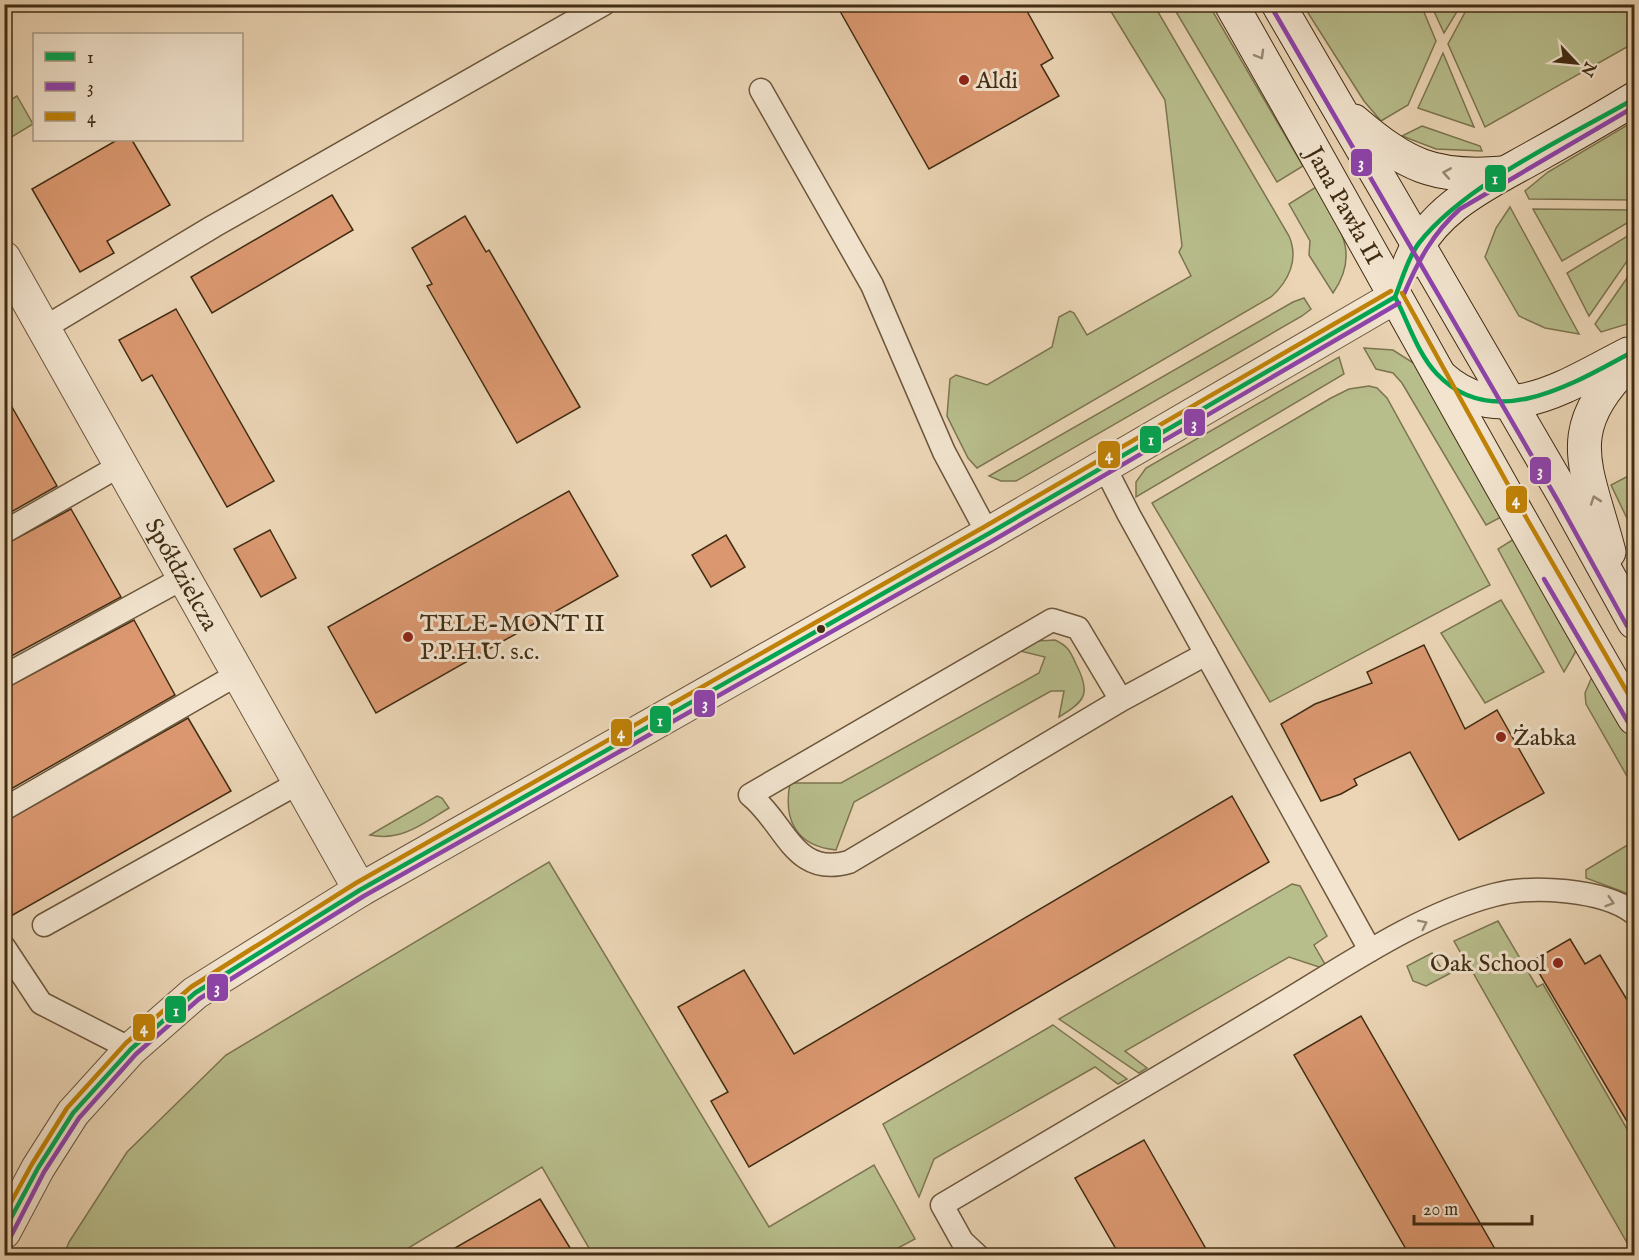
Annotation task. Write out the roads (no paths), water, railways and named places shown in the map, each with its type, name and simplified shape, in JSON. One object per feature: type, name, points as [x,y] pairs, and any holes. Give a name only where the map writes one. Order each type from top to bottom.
[{"type":"street","name":"Jana Pawła II","points":[[1231,4],[1436,373],[1635,718]]},
{"type":"street","name":"Jana Pawła II","points":[[1278,4],[1510,403],[1627,610]]},
{"type":"street","points":[[4,1232],[38,1168],[74,1113],[131,1049],[195,993],[360,891],[988,534],[1395,297],[1417,245],[1446,212],[1505,173],[1635,99]]},
{"type":"street","points":[[1337,106],[1394,153],[1411,163],[1446,173],[1474,176],[1505,173]]},
{"type":"street","name":"Spółdzielcza","points":[[4,258],[360,891]]},
{"type":"street","points":[[1436,373],[1463,393],[1484,401],[1510,403],[1547,395],[1635,351]]},
{"type":"street","points":[[1627,610],[1584,463],[1584,435],[1593,408],[1613,378],[1635,358]]},
{"type":"lane","points":[[44,328],[214,226],[604,4]]},
{"type":"lane","points":[[761,90],[872,285],[944,452],[988,534]]},
{"type":"lane","points":[[4,532],[121,465]]},
{"type":"lane","points":[[1104,466],[1370,950]]},
{"type":"lane","points":[[4,676],[185,577]]},
{"type":"lane","points":[[1121,700],[1078,628],[1052,620],[750,795],[766,808],[801,856],[818,866],[834,866],[849,862],[1121,700],[1206,654]]},
{"type":"lane","points":[[4,809],[238,674]]},
{"type":"lane","points":[[44,925],[300,782]]},
{"type":"lane","points":[[978,1256],[962,1241],[942,1205],[1370,950],[1447,912],[1494,895],[1529,890],[1557,890],[1595,898],[1627,907],[1635,913]]},
{"type":"lane","points":[[4,947],[40,1003],[131,1049]]},
{"type":"place","name":"Aldi","points":[[964,80]]},
{"type":"place","name":"TELE-MONT II P.P.H.U. s.c.","points":[[408,637]]},
{"type":"place","name":"Żabka","points":[[1501,737]]},
{"type":"place","name":"Oak School","points":[[1558,963]]}]
